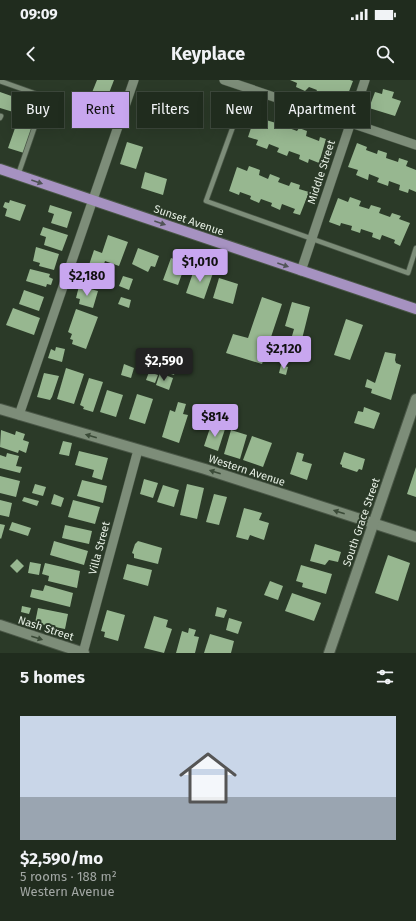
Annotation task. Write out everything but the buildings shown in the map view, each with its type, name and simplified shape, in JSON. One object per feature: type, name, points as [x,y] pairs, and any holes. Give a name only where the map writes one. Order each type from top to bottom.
[{"type":"main road","name":"Sunset Avenue","points":[[0,169],[416,309]]},
{"type":"street","points":[[19,415],[134,80]]},
{"type":"street","points":[[224,80],[275,98]]},
{"type":"street","name":"Middle Street","points":[[360,92],[364,80]]},
{"type":"street","name":"Middle Street","points":[[301,271],[348,128]]},
{"type":"street","points":[[365,128],[416,145]]},
{"type":"street","name":"South Grace Street","points":[[329,653],[416,400]]},
{"type":"street","name":"Western Avenue","points":[[0,409],[205,469],[374,523],[416,538]]},
{"type":"street","name":"Villa Street","points":[[83,653],[138,450]]},
{"type":"street","name":"Nash Street","points":[[0,625],[83,653]]},
{"type":"lane","points":[[0,81],[45,97],[18,175]]},
{"type":"lane","points":[[247,88],[206,201],[408,273],[416,248]]}]
